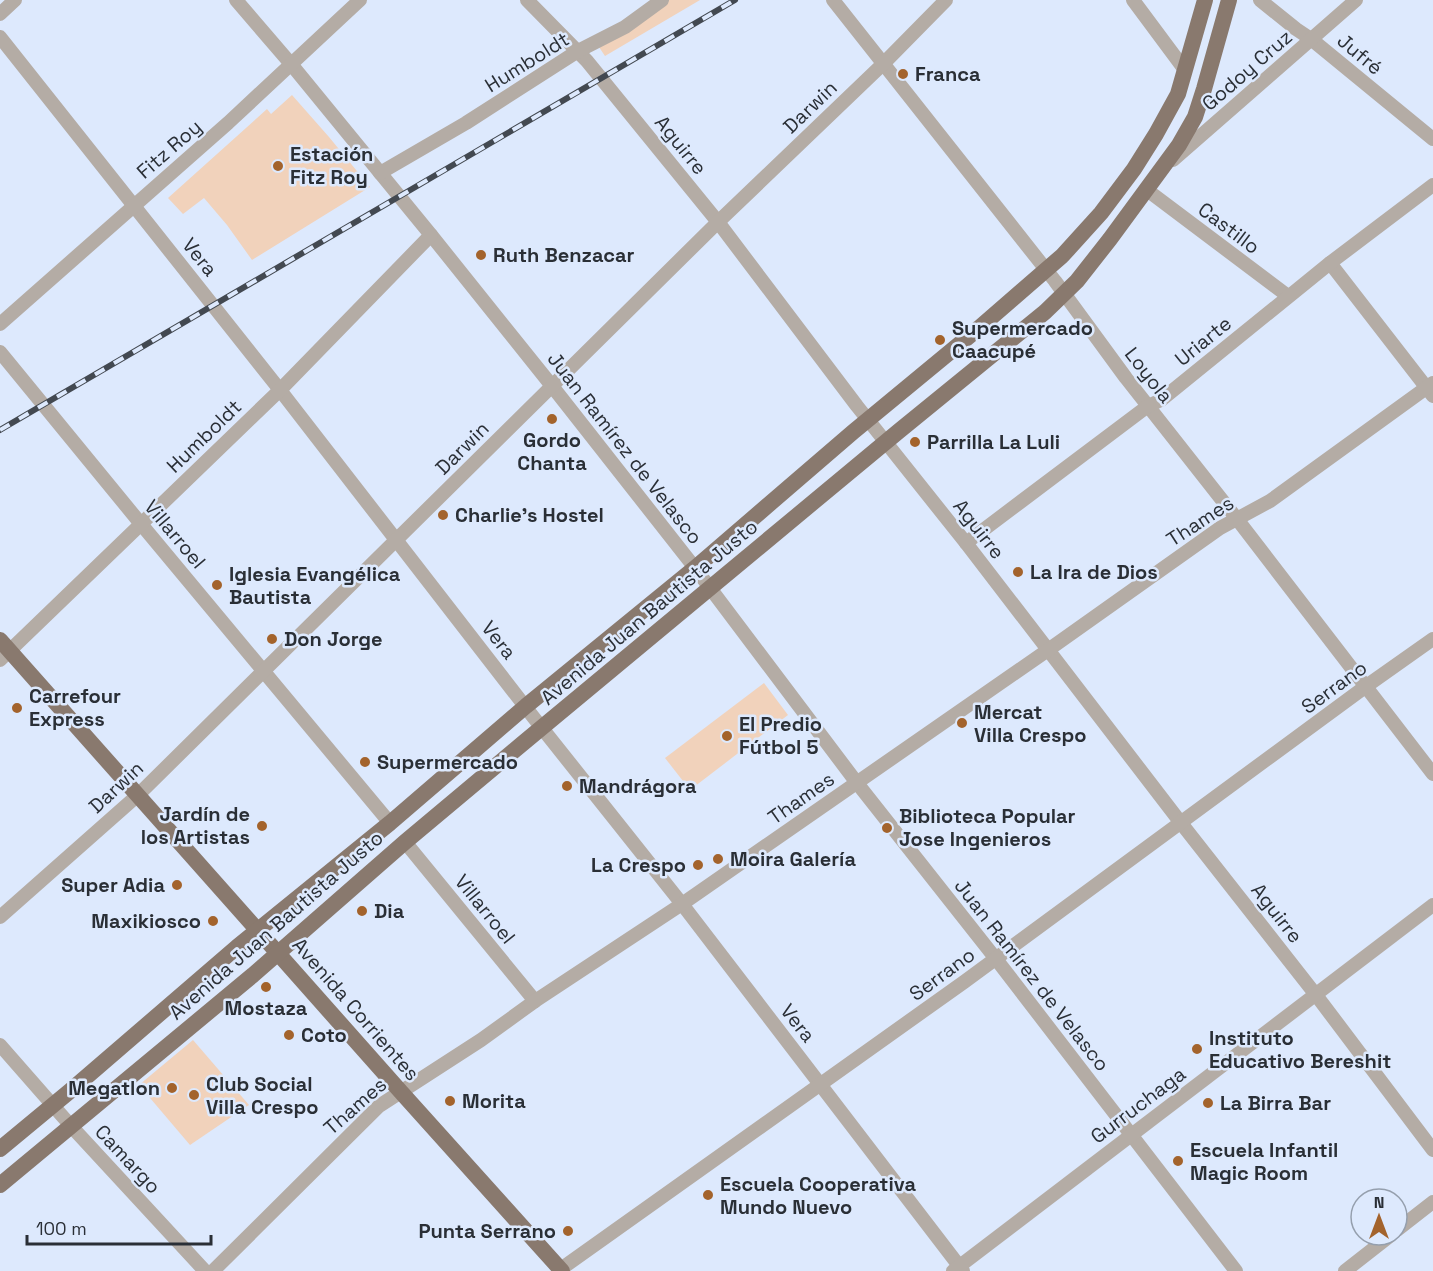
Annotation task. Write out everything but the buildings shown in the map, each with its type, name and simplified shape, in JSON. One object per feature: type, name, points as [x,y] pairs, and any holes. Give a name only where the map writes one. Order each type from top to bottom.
[{"type":"main road","name":"Avenida Juan Bautista Justo","points":[[0,1149],[258,930],[390,823],[526,706],[695,568],[1062,256],[1101,213],[1134,169],[1167,114],[1178,94],[1205,0]]},
{"type":"main road","name":"Avenida Juan Bautista Justo","points":[[0,1185],[278,953],[542,727],[1064,294],[1104,248],[1179,145],[1194,117],[1204,89],[1229,0]]},
{"type":"main road","name":"Avenida Corrientes","points":[[3,650],[138,795],[560,1270]]},
{"type":"street","points":[[0,14],[15,0]]},
{"type":"street","name":"Juan Ramírez de Velasco","points":[[236,0],[431,235],[711,588],[857,783],[996,959],[1236,1271]]},
{"type":"street","name":"Fitz Roy","points":[[0,324],[228,123],[360,0]]},
{"type":"street","name":"Aguirre","points":[[527,0],[578,51],[611,89],[718,222],[868,419],[1316,995],[1433,1150]]},
{"type":"street","name":"Humboldt","points":[[380,173],[466,123],[578,51],[625,27],[662,0]]},
{"type":"street","name":"Loyola","points":[[834,0],[1064,294],[1433,774]]},
{"type":"street","name":"Darwin","points":[[0,917],[138,795],[946,0]]},
{"type":"street","points":[[1133,0],[1185,70]]},
{"type":"street","name":"Jufré","points":[[1260,0],[1433,140]]},
{"type":"street","name":"Godoy Cruz","points":[[1163,170],[1356,0]]},
{"type":"street","name":"Vera","points":[[0,37],[280,390],[682,904],[821,1084],[958,1269]]},
{"type":"street","name":"Uriarte","points":[[966,543],[1148,406],[1161,400],[1288,296],[1433,185]]},
{"type":"street","name":"Castillo","points":[[1147,190],[1288,296]]},
{"type":"street","name":"Humboldt","points":[[3,650],[141,524],[280,390],[431,235]]},
{"type":"street","points":[[1330,263],[1431,389]]},
{"type":"street","name":"Villarroel","points":[[0,352],[390,823]]},
{"type":"street","name":"Thames","points":[[213,1271],[379,1106],[682,904],[1220,528],[1270,501],[1431,389]]},
{"type":"street","name":"Serrano","points":[[560,1270],[996,959],[1433,639]]},
{"type":"street","name":"Villarroel","points":[[405,842],[535,1001]]},
{"type":"street","name":"Gurruchaga","points":[[958,1269],[1130,1134],[1433,904]]},
{"type":"street","name":"Camargo","points":[[0,1045],[71,1126],[205,1271]]},
{"type":"street","points":[[1409,1221],[1433,1202]]},
{"type":"street","points":[[1345,1271],[1376,1247]]},
{"type":"shaded area","points":[[669,0],[700,0],[605,56],[599,47]]},
{"type":"shaded area","name":"Estación Fitz Roy","points":[[292,95],[370,187],[252,260],[204,198],[183,214],[168,198],[267,109],[271,114]]},
{"type":"shaded area","name":"El Predio Fútbol 5","points":[[764,683],[788,715],[690,790],[665,758]]},
{"type":"shaded area","name":"Club Social Villa Crespo","points":[[193,1040],[249,1105],[190,1145],[139,1085]]},
{"type":"railway","points":[[0,430],[735,0]]},
{"type":"place","name":"Franca","points":[[903,74]]},
{"type":"place","name":"Estación Fitz Roy","points":[[278,166]]},
{"type":"place","name":"Ruth Benzacar","points":[[481,255]]},
{"type":"place","name":"Supermercado Caacupé","points":[[940,340]]},
{"type":"place","name":"Gordo Chanta","points":[[552,419]]},
{"type":"place","name":"Parrilla La Luli","points":[[915,442]]},
{"type":"place","name":"Charlie's Hostel","points":[[443,515]]},
{"type":"place","name":"La Ira de Dios","points":[[1018,572]]},
{"type":"place","name":"Iglesia Evangélica Bautista","points":[[217,585]]},
{"type":"place","name":"Don Jorge","points":[[272,639]]},
{"type":"place","name":"Carrefour Express","points":[[17,708]]},
{"type":"place","name":"Mercat Villa Crespo","points":[[962,723]]},
{"type":"place","name":"El Predio Fútbol 5","points":[[727,736]]},
{"type":"place","name":"Supermercado","points":[[365,762]]},
{"type":"place","name":"Mandrágora","points":[[567,786]]},
{"type":"place","name":"Jardín de los Artistas","points":[[262,826]]},
{"type":"place","name":"Biblioteca Popular Jose Ingenieros","points":[[887,828]]},
{"type":"place","name":"Moira Galería","points":[[718,859]]},
{"type":"place","name":"La Crespo","points":[[698,865]]},
{"type":"place","name":"Super Adia","points":[[177,885]]},
{"type":"place","name":"Dia","points":[[362,911]]},
{"type":"place","name":"Maxikiosco","points":[[213,921]]},
{"type":"place","name":"Mostaza","points":[[266,987]]},
{"type":"place","name":"Coto","points":[[289,1035]]},
{"type":"place","name":"Instituto Educativo Bereshit","points":[[1197,1049]]},
{"type":"place","name":"Megatlon","points":[[172,1088]]},
{"type":"place","name":"Club Social Villa Crespo","points":[[194,1095]]},
{"type":"place","name":"Morita","points":[[450,1101]]},
{"type":"place","name":"La Birra Bar","points":[[1208,1103]]},
{"type":"place","name":"Escuela Infantil Magic Room","points":[[1178,1161]]},
{"type":"place","name":"Escuela Cooperativa Mundo Nuevo","points":[[708,1195]]},
{"type":"place","name":"Punta Serrano","points":[[568,1231]]}]
